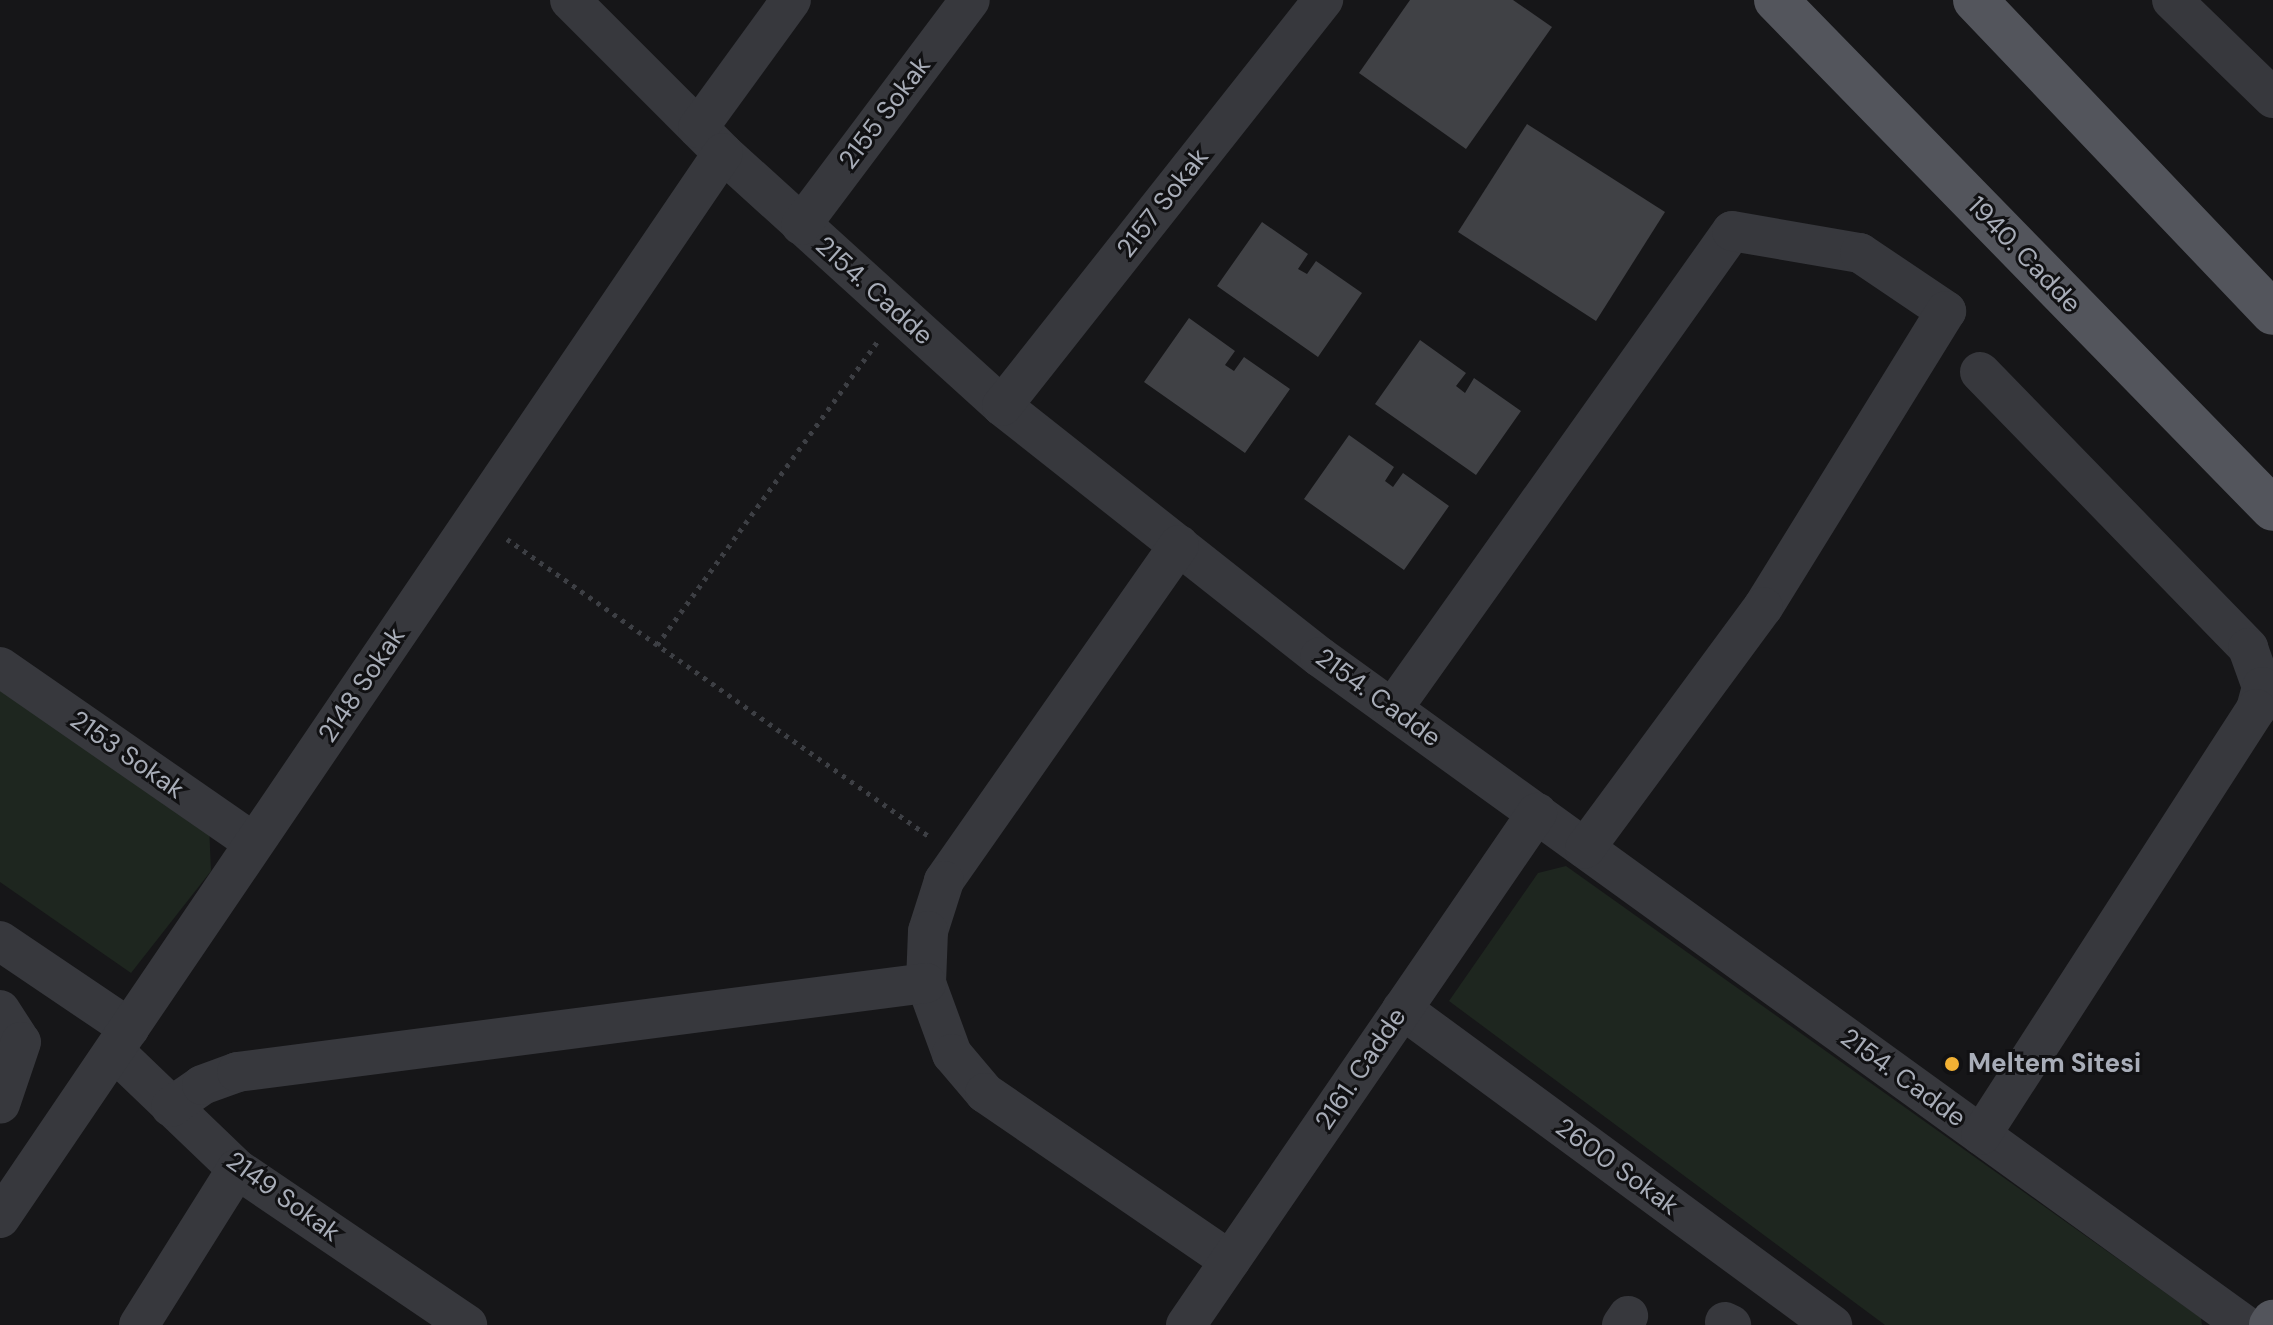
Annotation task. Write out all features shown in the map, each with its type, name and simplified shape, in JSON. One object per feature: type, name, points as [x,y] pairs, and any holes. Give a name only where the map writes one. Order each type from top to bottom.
[{"type":"main road","name":"1940. Cadde","points":[[1776,0],[2273,509]]},
{"type":"main road","points":[[1975,0],[2273,313]]},
{"type":"street","name":"2154. Cadde","points":[[570,0],[801,225],[1002,406],[1393,708],[2244,1325]]},
{"type":"street","name":"2148 Sokak","points":[[0,1218],[476,517],[711,140],[791,0]]},
{"type":"street","name":"2155 Sokak","points":[[801,225],[970,0]]},
{"type":"street","name":"2157 Sokak","points":[[1002,406],[1323,0]]},
{"type":"street","points":[[2172,0],[2273,98]]},
{"type":"street","points":[[1393,708],[1732,231],[1860,253],[1946,311],[1763,607],[1585,848]]},
{"type":"street","points":[[1980,372],[2248,648],[2262,687],[2256,709],[1981,1135]]},
{"type":"street","points":[[1179,545],[960,859],[934,906],[926,983],[952,1054],[985,1093],[1230,1261]]},
{"type":"street","name":"2153 Sokak","points":[[0,667],[254,843]]},
{"type":"street","name":"2161. Cadde","points":[[1186,1325],[1537,813]]},
{"type":"street","name":"2149 Sokak","points":[[0,941],[121,1039],[171,1107],[237,1169],[467,1325]]},
{"type":"street","points":[[171,1107],[202,1085],[237,1072],[926,983]]},
{"type":"street","name":"2600 Sokak","points":[[1402,1009],[1832,1325]]},
{"type":"street","points":[[0,1010],[21,1042],[0,1104]]},
{"type":"street","points":[[139,1325],[237,1169]]},
{"type":"path","points":[[657,645],[899,313]]},
{"type":"path","points":[[476,517],[960,859]]},
{"type":"shaded area","points":[[0,681],[209,825],[211,871],[131,973],[0,882]]},
{"type":"shaded area","points":[[1566,866],[2201,1318],[2202,1325],[1885,1325],[1449,1001],[1538,873]]},
{"type":"building","points":[[1410,0],[1513,0],[1552,27],[1466,149],[1359,73]]},
{"type":"building","points":[[1527,124],[1665,212],[1596,321],[1458,232]]},
{"type":"building","points":[[1262,222],[1308,254],[1298,269],[1307,274],[1316,261],[1362,293],[1318,357],[1217,286]]},
{"type":"building","points":[[1189,318],[1235,351],[1225,365],[1234,371],[1244,357],[1290,389],[1245,453],[1144,382]]},
{"type":"building","points":[[1420,340],[1466,373],[1456,386],[1465,393],[1474,378],[1521,411],[1476,475],[1375,404]]},
{"type":"building","points":[[1349,435],[1394,467],[1385,481],[1393,487],[1403,473],[1449,506],[1404,570],[1304,499]]},
{"type":"place","name":"Meltem Sitesi","points":[[1952,1064]]}]
